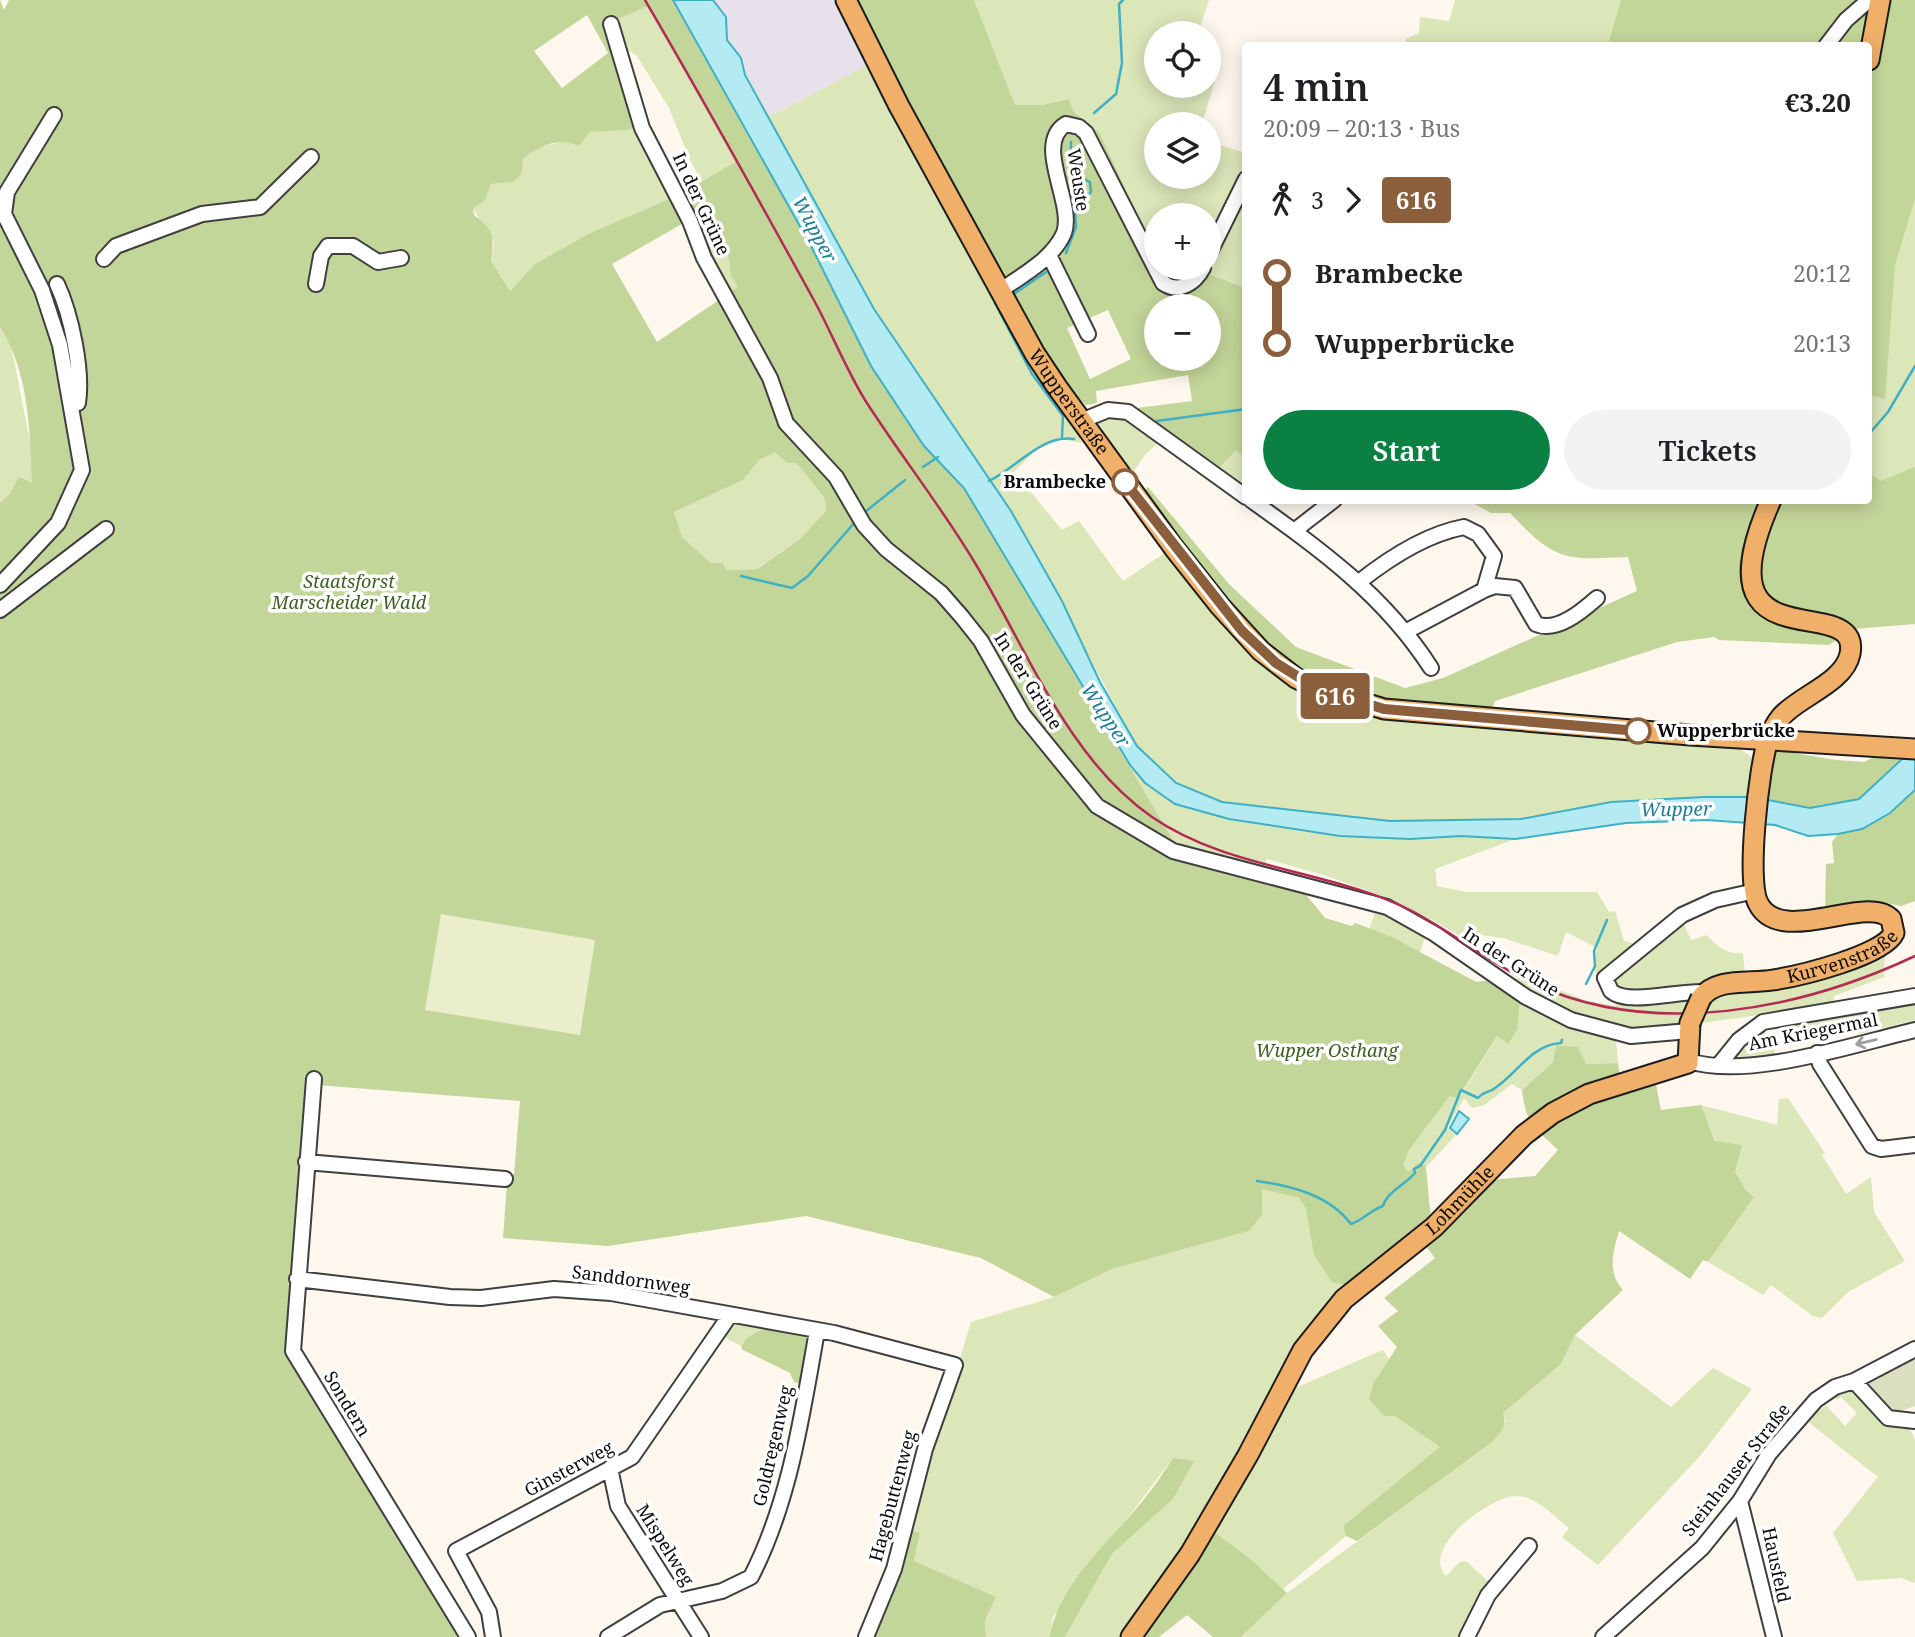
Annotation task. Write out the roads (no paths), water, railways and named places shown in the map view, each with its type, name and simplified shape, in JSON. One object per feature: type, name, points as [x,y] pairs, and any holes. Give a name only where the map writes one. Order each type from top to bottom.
[{"type":"main road","name":"Wupperstraße","points":[[846,0],[893,96],[1035,354],[1081,421],[1220,606],[1261,651],[1296,678],[1316,688],[1384,709],[1911,749]]},
{"type":"main road","points":[[1872,44],[1880,0]]},
{"type":"main road","points":[[1755,891],[1756,825],[1768,740],[1780,719],[1791,707],[1842,669],[1850,650],[1849,640],[1839,629],[1771,612],[1753,594],[1750,572],[1752,555],[1770,504]]},
{"type":"main road","name":"Kurvenstraße","points":[[1703,995],[1723,984],[1773,980],[1833,964],[1873,949],[1894,933],[1889,916],[1876,910],[1810,921],[1784,919],[1762,909],[1755,891]]},
{"type":"main road","points":[[1689,1061],[1689,1027],[1703,995]]},
{"type":"main road","name":"Lohmühle","points":[[1131,1637],[1190,1554],[1248,1455],[1303,1350],[1344,1298],[1434,1227],[1524,1135],[1574,1101],[1627,1081],[1677,1069],[1689,1061]]},
{"type":"street","points":[[1829,42],[1846,20],[1869,0]]},
{"type":"street","name":"In der Grüne","points":[[611,24],[642,128],[690,221],[704,258],[770,378],[786,423],[836,477],[864,525],[886,549],[941,593],[962,617],[981,641],[1023,715],[1097,806],[1173,851],[1387,907],[1435,934],[1525,997],[1571,1020],[1631,1036],[1689,1027]]},
{"type":"street","points":[[0,585],[58,523],[82,470],[60,345],[42,290],[4,214],[7,192],[54,115]]},
{"type":"street","name":"Weuste","points":[[1000,291],[1049,255],[1065,230],[1066,218],[1054,157],[1054,137],[1058,129],[1073,124],[1086,133],[1144,246]]},
{"type":"street","points":[[104,259],[116,246],[202,214],[260,207],[311,156]]},
{"type":"street","points":[[1221,230],[1242,187]]},
{"type":"street","points":[[316,284],[321,256],[328,246],[353,246],[378,262],[401,258]]},
{"type":"street","points":[[1049,255],[1088,334]]},
{"type":"street","name":"Weuste","points":[[1161,280],[1174,288],[1194,280]]},
{"type":"street","points":[[57,284],[66,302],[79,383],[78,406],[73,409]]},
{"type":"street","points":[[1081,421],[1108,410],[1128,412],[1242,494]]},
{"type":"street","points":[[1257,504],[1359,582],[1407,631],[1431,668]]},
{"type":"street","points":[[1294,531],[1329,504]]},
{"type":"street","points":[[1359,582],[1389,561],[1454,528],[1464,527],[1472,530],[1494,556],[1536,624],[1555,625],[1597,598]]},
{"type":"street","points":[[0,610],[106,529]]},
{"type":"street","points":[[1484,590],[1494,556]]},
{"type":"street","points":[[1407,631],[1484,590],[1495,586],[1515,588]]},
{"type":"street","points":[[1703,995],[1688,990],[1625,999],[1611,991],[1605,978],[1682,915],[1715,900],[1755,891]]},
{"type":"street","name":"Am Kriegermal","points":[[1718,1066],[1739,1040],[1763,1022],[1915,996]]},
{"type":"street","name":"Am Kriegermal","points":[[1689,1061],[1718,1066],[1782,1061],[1915,1030]]},
{"type":"street","points":[[1816,1053],[1872,1146],[1881,1149],[1915,1145]]},
{"type":"street","name":"Sondern","points":[[314,1079],[293,1351],[468,1637]]},
{"type":"street","points":[[306,1162],[505,1179]]},
{"type":"street","name":"Sanddornweg","points":[[297,1279],[450,1297],[481,1298],[555,1289],[582,1289],[817,1331],[955,1365]]},
{"type":"street","name":"Ginsterweg","points":[[493,1637],[489,1612],[456,1552],[632,1457],[730,1315]]},
{"type":"street","name":"Goldregenweg","points":[[608,1637],[660,1605],[738,1585],[754,1571],[788,1482],[817,1331]]},
{"type":"street","name":"Steinhauser Straße","points":[[1603,1637],[1702,1548],[1740,1501],[1769,1454],[1816,1400],[1835,1387],[1854,1381],[1915,1349]]},
{"type":"street","name":"Hagebuttenweg","points":[[866,1637],[894,1569],[925,1449],[955,1365]]},
{"type":"street","points":[[1854,1381],[1888,1418],[1915,1421]]},
{"type":"street","name":"Mispelweg","points":[[610,1468],[618,1506],[701,1637]]},
{"type":"street","name":"Hausfeld","points":[[1740,1501],[1774,1637]]},
{"type":"street","points":[[1467,1637],[1489,1595],[1529,1546]]},
{"type":"water","name":"Wupper","points":[[673,0],[713,0],[726,17],[727,40],[741,58],[745,75],[874,309],[1011,511],[1062,601],[1100,682],[1137,746],[1176,783],[1222,802],[1390,821],[1521,819],[1611,802],[1704,797],[1752,797],[1810,808],[1859,799],[1915,747],[1915,790],[1890,813],[1862,829],[1808,836],[1775,825],[1707,820],[1626,823],[1515,839],[1340,836],[1229,819],[1175,804],[1145,783],[1130,765],[964,488],[924,446],[871,366],[811,246]]},
{"type":"water","points":[[1459,1111],[1469,1119],[1457,1134],[1450,1128]]},
{"type":"waterway","points":[[1094,113],[1116,94],[1122,63],[1119,4],[1123,0]]},
{"type":"waterway","points":[[1066,253],[1076,227],[1075,210],[1091,192],[1090,182],[1079,175],[1073,166],[1071,142]]},
{"type":"waterway","points":[[1014,294],[1046,272]]},
{"type":"waterway","points":[[995,303],[1032,374],[1063,416],[1062,437]]},
{"type":"waterway","name":"Brambecke","points":[[1872,431],[1888,412],[1915,366]]},
{"type":"waterway","points":[[1157,421],[1242,410]]},
{"type":"waterway","points":[[989,481],[1040,447],[1062,439],[1074,439]]},
{"type":"waterway","points":[[923,467],[938,457]]},
{"type":"waterway","points":[[865,512],[905,480]]},
{"type":"waterway","points":[[741,576],[792,588],[808,576],[855,522]]},
{"type":"waterway","points":[[1586,984],[1595,966],[1594,951],[1607,920]]},
{"type":"waterway","points":[[1257,1181],[1283,1186],[1321,1199],[1351,1224],[1383,1206],[1388,1197],[1415,1173],[1414,1169],[1420,1166],[1445,1130],[1461,1090],[1478,1098],[1501,1084],[1532,1055],[1550,1045],[1561,1043],[1562,1040]]},
{"type":"railway","points":[[645,0],[816,304],[865,400],[962,542],[1073,734],[1096,765],[1122,793],[1152,817],[1182,835],[1213,848],[1380,897],[1428,920],[1534,984],[1580,1001],[1628,1010],[1677,1014],[1727,1011],[1776,1003],[1824,991],[1915,956]]},
{"type":"place","name":"Brambecke","points":[[1125,482]]},
{"type":"place","name":"Wupperbrücke","points":[[1638,731]]},
{"type":"park label","name":"Staatsforst Marscheider Wald","points":[[349,592]]},
{"type":"park label","name":"Wupper Osthang","points":[[1327,1051]]}]
